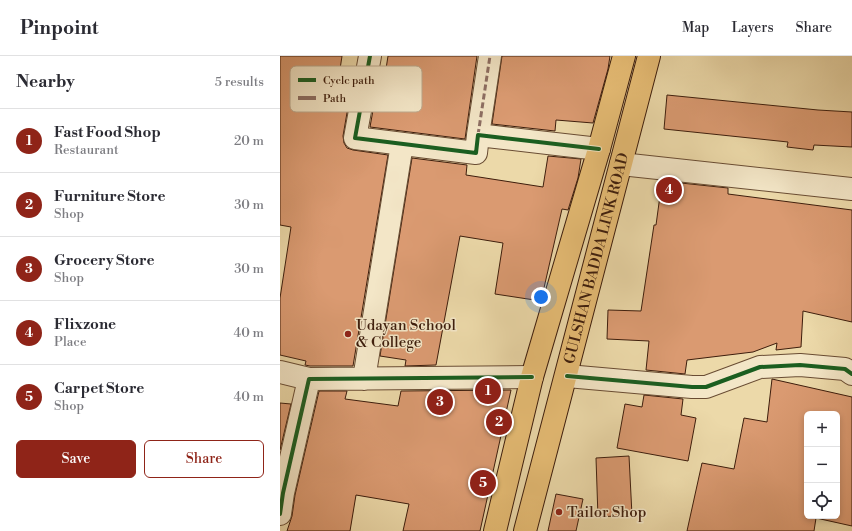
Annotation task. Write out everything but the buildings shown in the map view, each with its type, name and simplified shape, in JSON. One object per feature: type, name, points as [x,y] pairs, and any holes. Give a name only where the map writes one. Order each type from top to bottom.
[{"type":"main road","name":"GULSHAN BADDA LINK ROAD","points":[[494,531],[532,377],[599,149],[624,56]]},
{"type":"main road","name":"GULSHAN BADDA LINK ROAD","points":[[525,531],[650,56]]},
{"type":"street","points":[[368,66],[370,56]]},
{"type":"street","points":[[360,112],[355,138],[476,153],[490,56]]},
{"type":"street","points":[[478,135],[599,149]]},
{"type":"street","points":[[364,379],[402,144]]},
{"type":"street","points":[[621,164],[852,189]]},
{"type":"street","points":[[566,376],[706,387],[760,367],[800,365],[845,369],[852,374]]},
{"type":"street","points":[[280,372],[309,379],[532,377]]},
{"type":"street","points":[[280,514],[283,493],[309,379]]},
{"type":"marked path","points":[[478,135],[490,56]]},
{"type":"cycle path","points":[[368,66],[370,56]]},
{"type":"cycle path","points":[[360,112],[355,138],[476,153],[478,135],[599,149]]},
{"type":"cycle path","points":[[567,376],[706,387],[760,367],[800,365],[845,369],[852,374]]},
{"type":"cycle path","points":[[280,514],[283,493],[309,379],[532,377]]},
{"type":"place","name":"Flixzone","points":[[669,190]]},
{"type":"place","name":"Udayan School & College","points":[[348,334]]},
{"type":"place","name":"Fast Food Shop","points":[[488,391]]},
{"type":"place","name":"Grocery Store","points":[[440,402]]},
{"type":"place","name":"Furniture Store","points":[[499,422]]},
{"type":"place","name":"Carpet Store","points":[[483,483]]},
{"type":"place","name":"Tailor Shop","points":[[559,512]]}]
